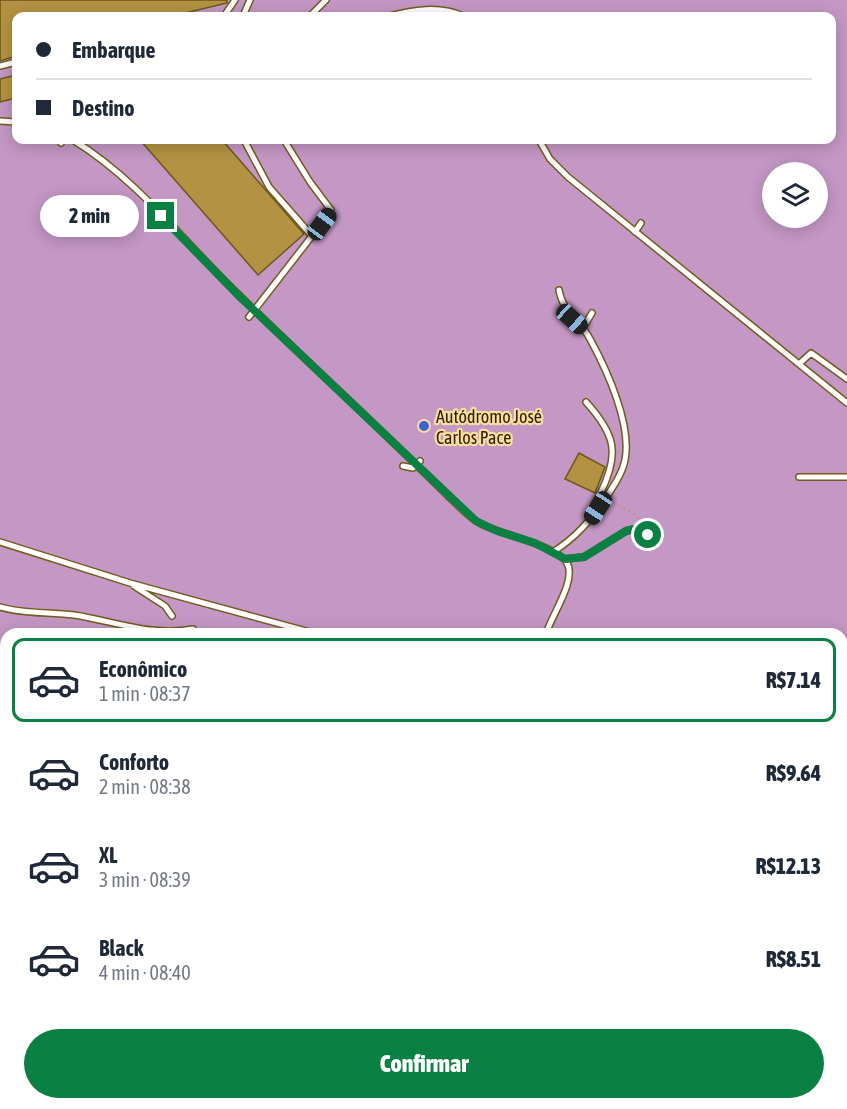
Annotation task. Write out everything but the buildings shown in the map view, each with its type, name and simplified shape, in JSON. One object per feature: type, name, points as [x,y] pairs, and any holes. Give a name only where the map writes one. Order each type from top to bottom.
[{"type":"lane","points":[[314,12],[326,0]]},
{"type":"lane","points":[[415,12],[428,10],[449,12]]},
{"type":"lane","points":[[78,144],[115,171],[255,310],[418,463],[476,521],[565,559],[570,569],[568,585],[549,628]]},
{"type":"lane","points":[[246,144],[269,187],[312,236]]},
{"type":"lane","points":[[249,317],[332,210],[310,182],[286,144]]},
{"type":"lane","points":[[542,144],[557,167],[634,232],[847,403]]},
{"type":"lane","points":[[634,232],[641,223]]},
{"type":"lane","points":[[553,552],[575,537],[592,518],[605,498],[623,467],[626,436],[602,364],[582,328],[564,309],[559,290]]},
{"type":"lane","points":[[582,328],[592,314]]},
{"type":"lane","points":[[799,364],[811,353],[847,380]]},
{"type":"lane","points":[[586,402],[609,433],[614,457],[611,470],[592,510],[592,518]]},
{"type":"lane","points":[[403,466],[412,468],[418,463]]},
{"type":"lane","points":[[799,477],[847,477]]},
{"type":"lane","points":[[565,559],[584,557],[621,533],[634,529],[648,535]]},
{"type":"lane","points":[[0,542],[130,583],[295,628]]},
{"type":"lane","points":[[130,583],[165,606],[172,616]]},
{"type":"lane","points":[[0,607],[97,619],[137,628]]},
{"type":"path","points":[[605,498],[639,516],[634,529]]},
{"type":"shaded area","name":"Autódromo José Carlos Pace","points":[[0,0],[847,0],[847,628],[0,628]]},
{"type":"place","name":"Autódromo José Carlos Pace","points":[[424,426]]},
{"type":"route","points":[[161,216],[238,295],[476,521],[497,531],[535,543],[565,559],[584,557],[626,531],[634,529],[648,535]]}]
